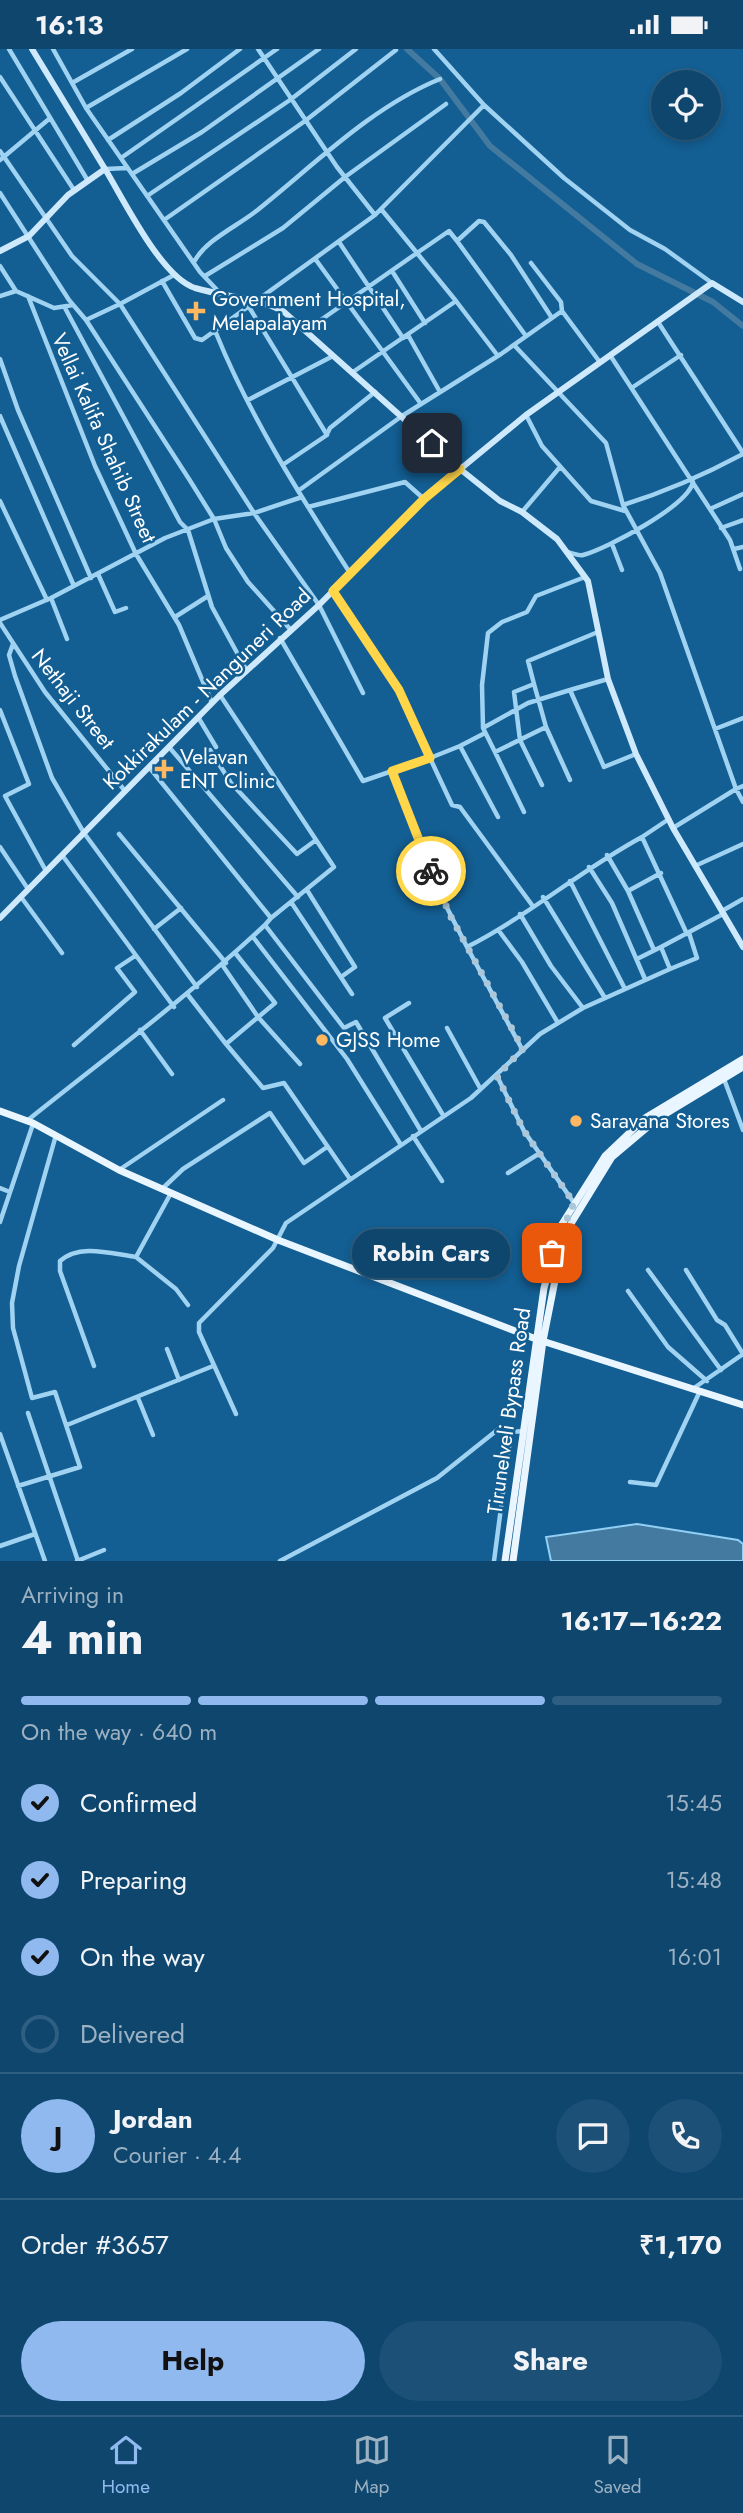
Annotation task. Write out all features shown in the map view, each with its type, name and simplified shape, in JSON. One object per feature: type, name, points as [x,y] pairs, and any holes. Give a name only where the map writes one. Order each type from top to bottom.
[{"type":"main road","points":[[32,49],[174,275],[194,287],[258,300],[283,311],[376,391],[460,469],[500,501],[522,512],[557,539],[585,577],[608,678],[636,754],[673,828],[743,947]]},
{"type":"main road","points":[[0,251],[29,236],[74,190],[105,169]]},
{"type":"main road","points":[[712,283],[743,302]]},
{"type":"main road","name":"Kokkirakulam - Nanguneri Road","points":[[0,918],[220,695],[319,605],[424,499],[526,415],[712,283]]},
{"type":"main road","name":"Tirunelveli Bypass Road","points":[[513,1561],[552,1253],[574,1203],[605,1156],[645,1118],[743,1059]]},
{"type":"main road","points":[[540,1340],[564,1235],[612,1157],[657,1119],[743,1067]]},
{"type":"main road","points":[[0,1111],[57,1135],[119,1170],[278,1240],[540,1340],[743,1405]]},
{"type":"main road","name":"Tirunelveli Bypass Road","points":[[505,1561],[540,1340]]},
{"type":"street","points":[[9,49],[88,181]]},
{"type":"street","points":[[53,49],[86,108],[164,221],[219,292]]},
{"type":"street","points":[[72,83],[132,49]]},
{"type":"street","points":[[86,108],[187,49]]},
{"type":"street","points":[[108,140],[181,93],[240,49]]},
{"type":"street","points":[[258,49],[327,153],[374,215]]},
{"type":"street","points":[[121,157],[276,49]]},
{"type":"street","points":[[132,174],[278,81],[319,49]]},
{"type":"street","points":[[148,196],[290,100],[356,49]]},
{"type":"street","points":[[435,49],[484,105],[564,178],[630,230],[665,249],[712,283]]},
{"type":"street","points":[[164,221],[305,121],[396,50]]},
{"type":"street","points":[[0,77],[74,190]]},
{"type":"street","points":[[194,262],[201,249],[254,213],[327,153],[412,90],[440,79]]},
{"type":"street","points":[[205,276],[283,227],[345,177],[446,104]]},
{"type":"street","points":[[162,281],[198,341],[216,333],[374,215],[423,169],[484,105]]},
{"type":"street","points":[[2,158],[49,119]]},
{"type":"street","points":[[0,151],[2,158],[72,256],[120,304],[254,513],[319,605],[363,693]]},
{"type":"street","points":[[105,169],[128,168]]},
{"type":"street","points":[[0,193],[73,305],[86,320],[214,519],[226,548],[248,582],[290,629]]},
{"type":"street","points":[[381,209],[498,356]]},
{"type":"street","points":[[457,241],[479,221],[484,222],[552,318]]},
{"type":"street","points":[[305,331],[449,232],[526,336]]},
{"type":"street","points":[[339,242],[371,286],[403,338],[408,335]]},
{"type":"street","points":[[316,260],[421,404]]},
{"type":"street","points":[[531,263],[561,302],[562,311],[599,361]]},
{"type":"street","points":[[0,266],[16,291],[54,308],[73,305]]},
{"type":"street","points":[[392,271],[425,323]]},
{"type":"street","points":[[86,320],[174,275]]},
{"type":"street","points":[[0,296],[16,291]]},
{"type":"street","name":"Vellai Kalifa Shahib Street","points":[[28,296],[95,466],[136,554],[175,617],[212,703]]},
{"type":"street","points":[[353,372],[456,301]]},
{"type":"street","points":[[249,307],[327,435]]},
{"type":"street","points":[[65,308],[180,522],[188,530],[208,596],[247,671]]},
{"type":"street","points":[[298,491],[402,416],[498,356],[562,311]]},
{"type":"street","points":[[526,415],[542,446],[591,501],[624,508],[658,495],[671,486],[693,481],[743,454],[658,322]]},
{"type":"street","points":[[216,333],[231,372],[298,491],[350,573]]},
{"type":"street","points":[[408,335],[440,392]]},
{"type":"street","points":[[514,345],[606,443],[624,508],[660,573],[736,789],[743,802]]},
{"type":"street","points":[[610,355],[693,481],[734,549],[740,569]]},
{"type":"street","points":[[633,387],[681,355]]},
{"type":"street","points":[[248,400],[333,356]]},
{"type":"street","points":[[0,359],[18,410],[90,578]]},
{"type":"street","points":[[284,464],[327,435],[330,428],[376,391]]},
{"type":"street","points":[[0,416],[74,586]]},
{"type":"street","points":[[522,512],[560,467]]},
{"type":"street","points":[[567,552],[582,556],[612,544],[691,491],[693,481]]},
{"type":"street","points":[[308,507],[405,482],[424,499]]},
{"type":"street","points":[[709,509],[743,494]]},
{"type":"street","points":[[0,622],[136,554],[214,519],[254,513],[302,497]]},
{"type":"street","points":[[0,501],[67,639]]},
{"type":"street","points":[[721,528],[743,520]]},
{"type":"street","points":[[612,544],[622,570]]},
{"type":"street","points":[[734,549],[743,547]]},
{"type":"street","points":[[98,574],[115,612],[126,608]]},
{"type":"street","points":[[524,812],[484,731],[482,685],[488,633],[502,622],[527,611],[536,596],[585,577]]},
{"type":"street","points":[[333,591],[399,690],[446,797],[452,805],[460,807],[532,905]]},
{"type":"street","points":[[175,617],[208,596]]},
{"type":"street","name":"Nethaji Street","points":[[0,622],[45,692],[125,791]]},
{"type":"street","points":[[570,780],[547,727],[528,661],[598,632]]},
{"type":"street","points":[[280,638],[363,781],[460,746],[540,699],[608,678]]},
{"type":"street","points":[[13,644],[9,655],[52,778],[84,833],[197,987]]},
{"type":"street","points":[[534,684],[514,692],[520,740],[542,785]]},
{"type":"street","points":[[570,690],[604,767],[636,754]]},
{"type":"street","points":[[0,1222],[30,1122],[140,1030],[174,1007],[236,954],[271,918],[334,867],[220,695]]},
{"type":"street","points":[[0,710],[29,784],[5,796],[46,871]]},
{"type":"street","points":[[198,717],[216,747]]},
{"type":"street","points":[[715,729],[743,718]]},
{"type":"street","points":[[495,752],[547,727]]},
{"type":"street","points":[[460,746],[498,817]]},
{"type":"street","points":[[169,747],[222,813],[298,897]]},
{"type":"street","points":[[210,750],[231,783],[296,854],[316,840]]},
{"type":"street","points":[[149,767],[271,918]]},
{"type":"street","points":[[392,771],[440,894],[523,1049]]},
{"type":"street","points":[[673,828],[743,786]]},
{"type":"street","points":[[467,947],[499,930],[607,855],[669,820]]},
{"type":"street","points":[[119,834],[224,964],[258,1017],[300,1064]]},
{"type":"street","points":[[236,1414],[199,1332],[199,1323],[274,1248],[286,1223],[497,1076],[523,1049],[558,1023],[583,1008],[645,979],[697,958],[661,873],[642,837]]},
{"type":"street","points":[[695,866],[743,844]]},
{"type":"street","points":[[0,848],[28,889]]},
{"type":"street","points":[[62,855],[174,1007]]},
{"type":"street","points":[[607,855],[628,891],[654,950]]},
{"type":"street","points":[[589,867],[612,903],[645,979]]},
{"type":"street","points":[[628,891],[661,873]]},
{"type":"street","points":[[570,881],[625,989]]},
{"type":"street","points":[[307,890],[355,967],[341,977]]},
{"type":"street","points":[[21,897],[62,953]]},
{"type":"street","points":[[543,897],[605,998]]},
{"type":"street","points":[[637,959],[688,933],[743,899]]},
{"type":"street","points":[[291,902],[352,993]]},
{"type":"street","points":[[154,929],[181,908]]},
{"type":"street","points":[[520,914],[551,966],[583,1008]]},
{"type":"street","points":[[265,925],[344,1028],[356,1021],[421,1131]]},
{"type":"street","points":[[499,930],[523,961],[558,1023]]},
{"type":"street","points":[[253,937],[340,1049],[401,1145]]},
{"type":"street","points":[[661,947],[670,969]]},
{"type":"street","points":[[226,1044],[275,1003],[236,954]]},
{"type":"street","points":[[74,1045],[135,992],[117,968],[135,956]]},
{"type":"street","points":[[188,995],[262,1088],[284,1083],[350,1179]]},
{"type":"street","points":[[409,1003],[385,1018],[443,1115]]},
{"type":"street","points":[[447,1028],[480,1088]]},
{"type":"street","points":[[140,1030],[172,1074]]},
{"type":"street","points":[[497,1076],[524,1131],[574,1203]]},
{"type":"street","points":[[724,1078],[743,1130]]},
{"type":"street","points":[[119,1170],[223,1100]]},
{"type":"street","points":[[163,1188],[183,1169],[270,1113],[304,1163],[327,1147]]},
{"type":"street","points":[[18,1486],[80,1467],[55,1392],[32,1398],[13,1328],[12,1303],[19,1266],[57,1135]]},
{"type":"street","points":[[413,1136],[442,1181]]},
{"type":"street","points":[[508,1173],[540,1153]]},
{"type":"street","points":[[0,1188],[10,1192]]},
{"type":"street","points":[[136,1257],[172,1192]]},
{"type":"street","points":[[94,1366],[60,1271],[60,1261],[68,1254],[82,1251],[136,1257],[176,1289],[188,1305]]},
{"type":"street","points":[[648,1270],[721,1370]]},
{"type":"street","points":[[630,1482],[656,1485],[697,1389],[743,1354],[685,1270]]},
{"type":"street","points":[[628,1291],[668,1347],[707,1381]]},
{"type":"street","points":[[167,1349],[179,1380]]},
{"type":"street","points":[[67,1425],[213,1366]]},
{"type":"street","points":[[138,1398],[153,1435]]},
{"type":"street","points":[[28,1413],[78,1561],[104,1550]]},
{"type":"street","points":[[280,1561],[437,1478],[501,1427],[511,1432],[524,1431]]},
{"type":"street","points":[[494,1561],[511,1432]]},
{"type":"street","points":[[0,1434],[45,1561]]},
{"type":"street","points":[[0,1546],[35,1534]]},
{"type":"water","points":[[637,1524],[738,1540],[743,1544],[743,1561],[551,1561],[546,1537]]},
{"type":"waterway","points":[[407,49],[440,79],[490,146],[637,264],[713,302],[743,326]]},
{"type":"way so far","points":[[431,871],[451,917],[523,1049],[497,1076],[524,1131],[574,1203],[562,1224],[552,1253]]},
{"type":"place","name":"Government Hospital, Melapalayam","points":[[196,311]]},
{"type":"place","name":"Velavan ENT Clinic","points":[[164,769]]},
{"type":"place","name":"GJSS Home","points":[[322,1040]]},
{"type":"place","name":"Saravana Stores","points":[[576,1121]]},
{"type":"place","name":"Robin Cars","points":[[552,1253]]},
{"type":"route","points":[[431,871],[392,771],[430,758],[399,690],[333,591],[424,499],[460,469],[432,443]]}]
